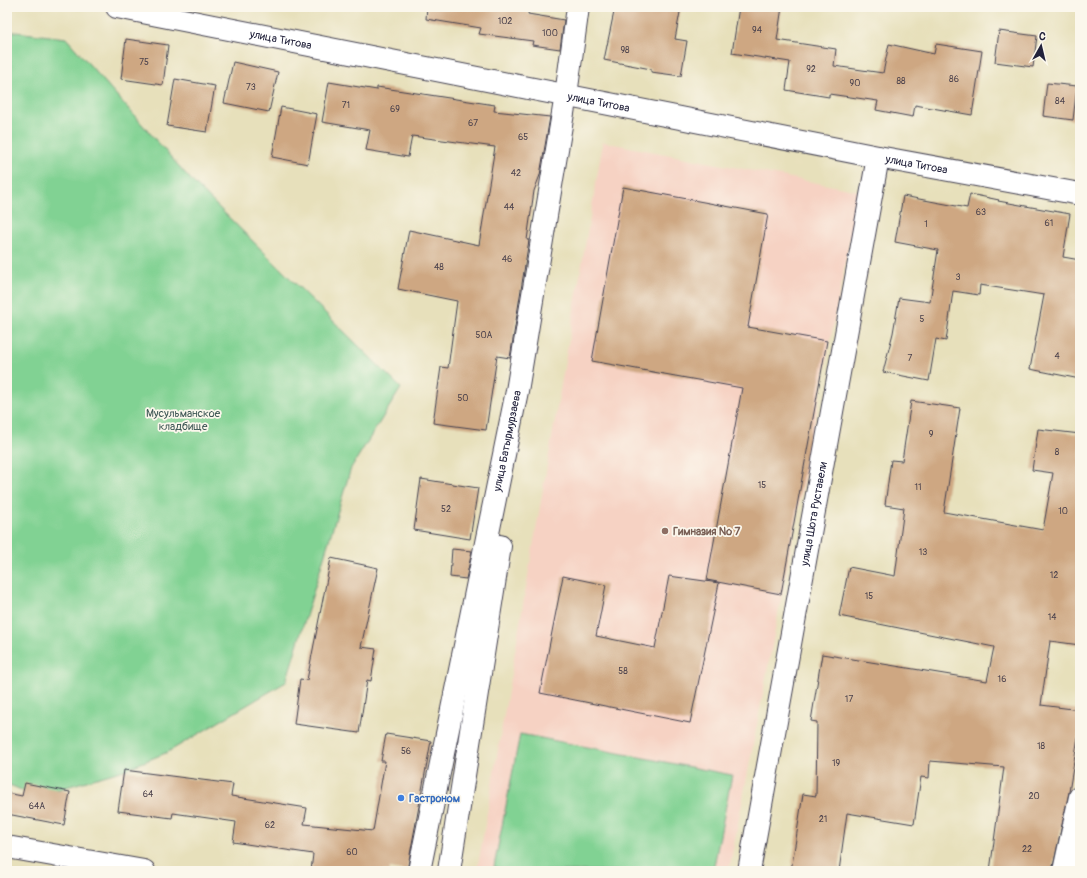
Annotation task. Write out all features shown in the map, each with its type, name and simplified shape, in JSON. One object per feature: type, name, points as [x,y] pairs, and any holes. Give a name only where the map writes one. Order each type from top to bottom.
[{"type":"street","name":"улица Титова","points":[[117,7],[878,157],[1080,194]]},
{"type":"street","name":"улица Батырмурзаева","points":[[419,871],[517,391],[568,95],[578,7]]},
{"type":"street","name":"улица Батырмурзаева","points":[[449,871],[582,7]]},
{"type":"street","name":"улица Шота Руставели","points":[[748,871],[878,157]]},
{"type":"street","points":[[1064,871],[1080,797]]},
{"type":"street","points":[[7,847],[144,871]]},
{"type":"shaded area","name":"Гимназия № 7","points":[[603,142],[859,191],[729,871],[477,871]]},
{"type":"green space","name":"Мусульманское кладбище","points":[[7,31],[66,38],[192,181],[401,388],[351,468],[286,682],[168,752],[124,770],[36,796],[7,784]]},
{"type":"green space","points":[[520,734],[732,775],[713,871],[516,871],[494,867]]},
{"type":"building","points":[[427,7],[529,7],[528,14],[564,20],[560,49],[532,45],[533,41],[479,34],[481,28],[426,19]]},
{"type":"building","points":[[615,7],[681,7],[675,39],[687,41],[681,76],[651,72],[651,69],[604,60]]},
{"type":"building","points":[[739,7],[782,7],[777,40],[836,49],[834,66],[883,73],[889,44],[934,54],[936,44],[982,51],[972,115],[915,105],[913,117],[876,110],[878,101],[829,94],[829,97],[786,90],[790,62],[732,53]]},
{"type":"building","points":[[999,31],[1037,36],[1033,67],[995,62]]},
{"type":"building","points":[[126,39],[168,45],[163,85],[121,79]]},
{"type":"building","points":[[233,62],[278,72],[269,112],[224,103]]},
{"type":"building","points":[[175,79],[215,86],[207,132],[167,126]]},
{"type":"building","points":[[329,82],[377,90],[377,87],[495,105],[494,111],[550,117],[540,175],[534,191],[527,240],[529,240],[510,358],[497,356],[486,430],[433,423],[441,367],[448,368],[457,301],[398,289],[409,230],[479,245],[495,147],[412,136],[408,157],[366,150],[370,130],[322,122]]},
{"type":"building","points":[[1047,83],[1077,86],[1073,120],[1043,116]]},
{"type":"building","points":[[281,107],[317,114],[308,164],[272,157]]},
{"type":"building","points":[[623,187],[768,214],[748,327],[827,341],[781,594],[707,580],[742,388],[592,361]]},
{"type":"building","points":[[970,194],[999,200],[998,201],[1070,214],[1063,257],[1080,260],[1080,379],[1030,369],[1044,295],[980,285],[979,295],[953,291],[946,341],[936,339],[929,381],[883,372],[893,333],[899,298],[930,302],[938,250],[895,242],[903,196],[967,208]]},
{"type":"building","points":[[911,401],[960,408],[944,512],[1043,530],[1053,473],[1032,470],[1038,429],[1080,434],[1080,645],[1050,641],[1041,705],[1080,710],[1080,725],[1069,792],[1052,871],[990,871],[1004,767],[930,761],[929,778],[921,777],[914,824],[847,813],[839,871],[791,871],[803,794],[816,796],[817,722],[811,721],[822,654],[987,681],[994,647],[839,616],[849,567],[895,576],[904,508],[885,505],[891,460],[902,461]]},
{"type":"building","points":[[421,479],[478,488],[470,539],[414,530]]},
{"type":"building","points":[[452,549],[472,551],[466,579],[450,577]]},
{"type":"building","points":[[331,558],[378,568],[361,647],[376,649],[371,681],[367,680],[359,733],[294,724],[300,679],[307,680]]},
{"type":"building","points":[[563,576],[606,585],[596,636],[655,648],[669,576],[719,583],[690,723],[540,693]]},
{"type":"building","points":[[386,734],[431,741],[407,871],[390,868],[389,871],[311,871],[313,854],[233,842],[236,822],[173,813],[172,818],[118,811],[124,770],[233,784],[231,796],[307,808],[304,824],[373,831],[385,761],[381,761]]},
{"type":"building","points":[[25,783],[70,792],[64,825],[7,814],[7,793],[22,796]]},
{"type":"place","name":"Гимназия № 7","points":[[665,531]]},
{"type":"place","name":"Гастроном","points":[[401,798]]}]
